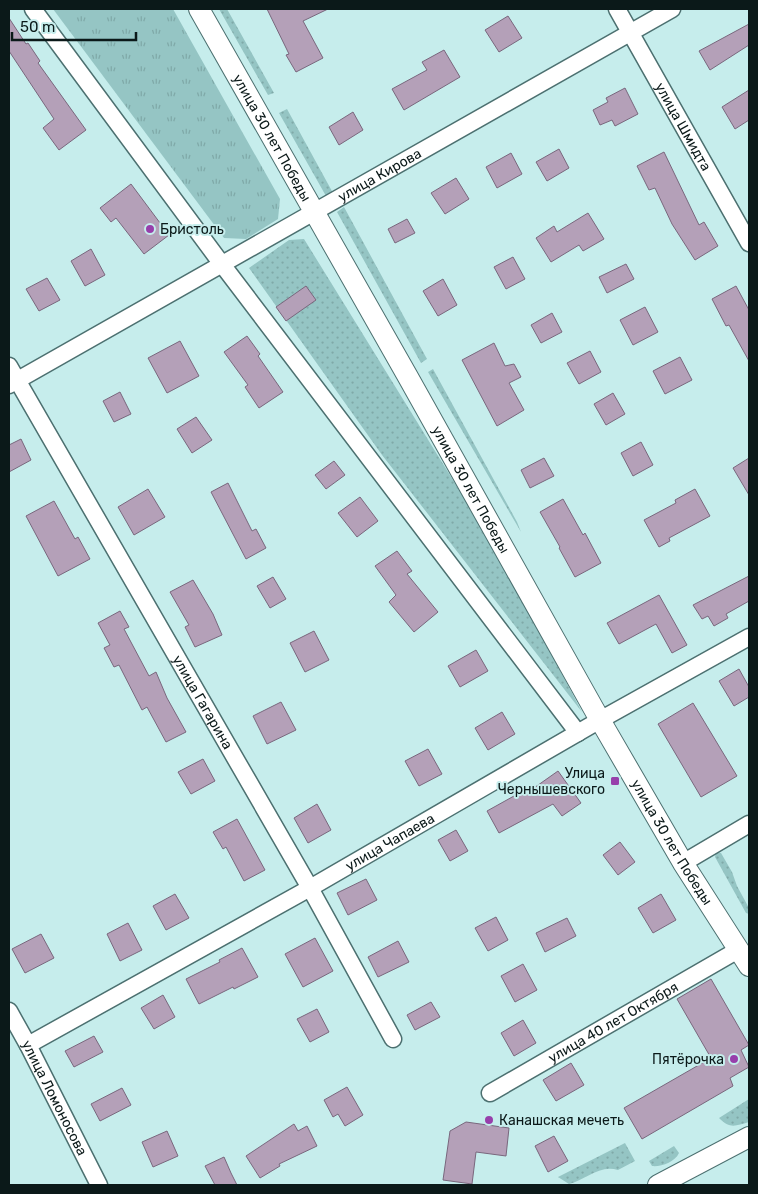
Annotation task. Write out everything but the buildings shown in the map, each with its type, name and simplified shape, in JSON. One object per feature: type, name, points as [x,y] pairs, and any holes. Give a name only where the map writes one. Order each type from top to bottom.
[{"type":"street","points":[[33,9],[221,264],[578,733]]},
{"type":"street","name":"улица 30 лет Победы","points":[[199,9],[600,720],[683,863],[744,958]]},
{"type":"street","name":"улица Шмидта","points":[[617,9],[749,243]]},
{"type":"street","name":"улица Кирова","points":[[13,383],[672,9]]},
{"type":"street","name":"улица Гагарина","points":[[9,366],[13,383],[310,888],[392,1039]]},
{"type":"street","name":"улица Чапаева","points":[[28,1045],[310,888],[600,720],[749,637]]},
{"type":"street","points":[[683,863],[749,824]]},
{"type":"street","name":"улица 40 лет Октября","points":[[490,1093],[744,958]]},
{"type":"street","name":"улица Ломоносова","points":[[9,1010],[99,1185]]},
{"type":"street","points":[[658,1185],[749,1137]]},
{"type":"green space","points":[[53,9],[173,9],[280,199],[278,219],[246,239],[224,238]]},
{"type":"green space","points":[[219,9],[227,9],[274,93],[268,95]]},
{"type":"green space","points":[[287,109],[333,193],[326,196],[279,113]]},
{"type":"green space","points":[[344,207],[427,359],[421,363],[337,212]]},
{"type":"green space","points":[[304,239],[495,548],[582,712],[382,455],[249,268],[289,240]]},
{"type":"green space","points":[[433,369],[517,522],[521,532],[428,372]]},
{"type":"green space","points":[[716,852],[721,853],[732,872],[749,908],[749,914],[746,913],[715,857]]},
{"type":"green space","points":[[749,1099],[749,1122],[733,1126],[726,1124],[719,1118]]},
{"type":"green space","points":[[625,1143],[635,1161],[618,1170],[605,1169],[569,1184],[558,1177]]},
{"type":"green space","points":[[674,1146],[679,1153],[674,1159],[663,1165],[652,1166],[649,1161]]},
{"type":"place","name":"Бристоль","points":[[150,229]]},
{"type":"place","name":"Улица Чернышевского","points":[[615,781]]},
{"type":"place","name":"Пятёрочка","points":[[734,1059]]},
{"type":"place","name":"Канашская мечеть","points":[[489,1120]]}]
